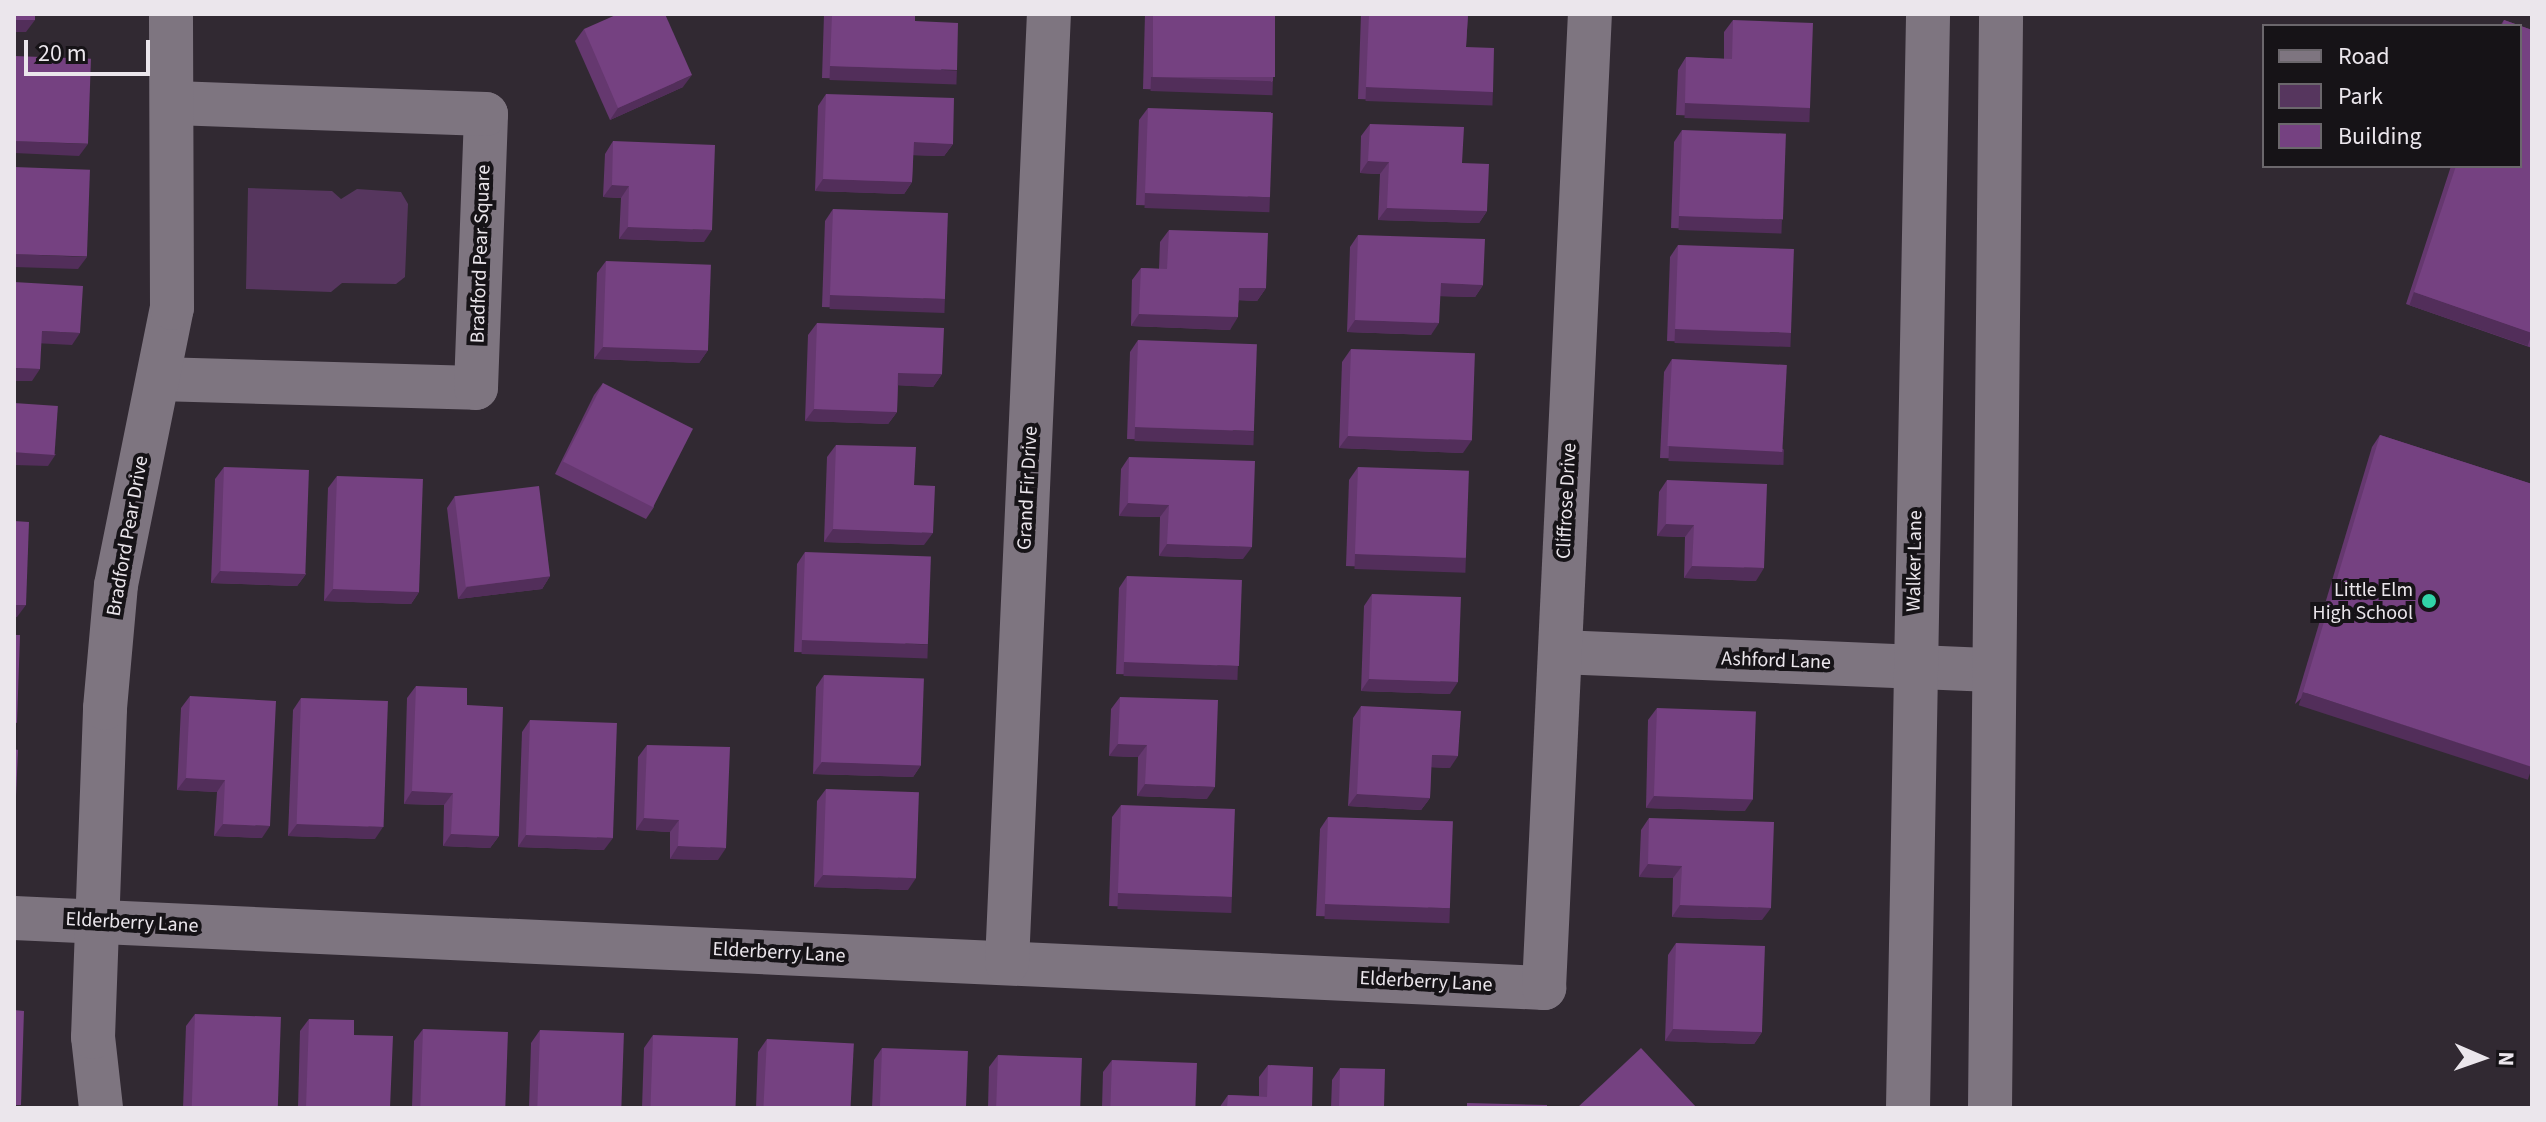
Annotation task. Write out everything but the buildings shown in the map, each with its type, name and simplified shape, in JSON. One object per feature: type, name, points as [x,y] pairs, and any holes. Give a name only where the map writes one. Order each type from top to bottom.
[{"type":"street","name":"Bradford Pear Drive","points":[[101,1108],[93,1037],[116,585],[172,308],[174,103],[171,14]]},
{"type":"street","name":"Grand Fir Drive","points":[[1007,963],[1049,14]]},
{"type":"street","name":"Cliffrose Drive","points":[[1544,988],[1590,14]]},
{"type":"street","name":"Walker Lane","points":[[1908,1108],[1913,667],[1928,14]]},
{"type":"street","points":[[1990,1108],[2001,14]]},
{"type":"street","name":"Bradford Pear Square","points":[[158,379],[476,388],[486,114],[174,103]]},
{"type":"street","name":"Ashford Lane","points":[[1560,652],[1993,670]]},
{"type":"street","name":"Elderberry Lane","points":[[14,918],[1544,988]]},
{"type":"green space","points":[[248,188],[332,191],[341,199],[357,189],[401,192],[408,204],[405,277],[396,284],[342,283],[331,292],[246,289]]},
{"type":"place","name":"Little Elm High School","points":[[2429,601]]}]
